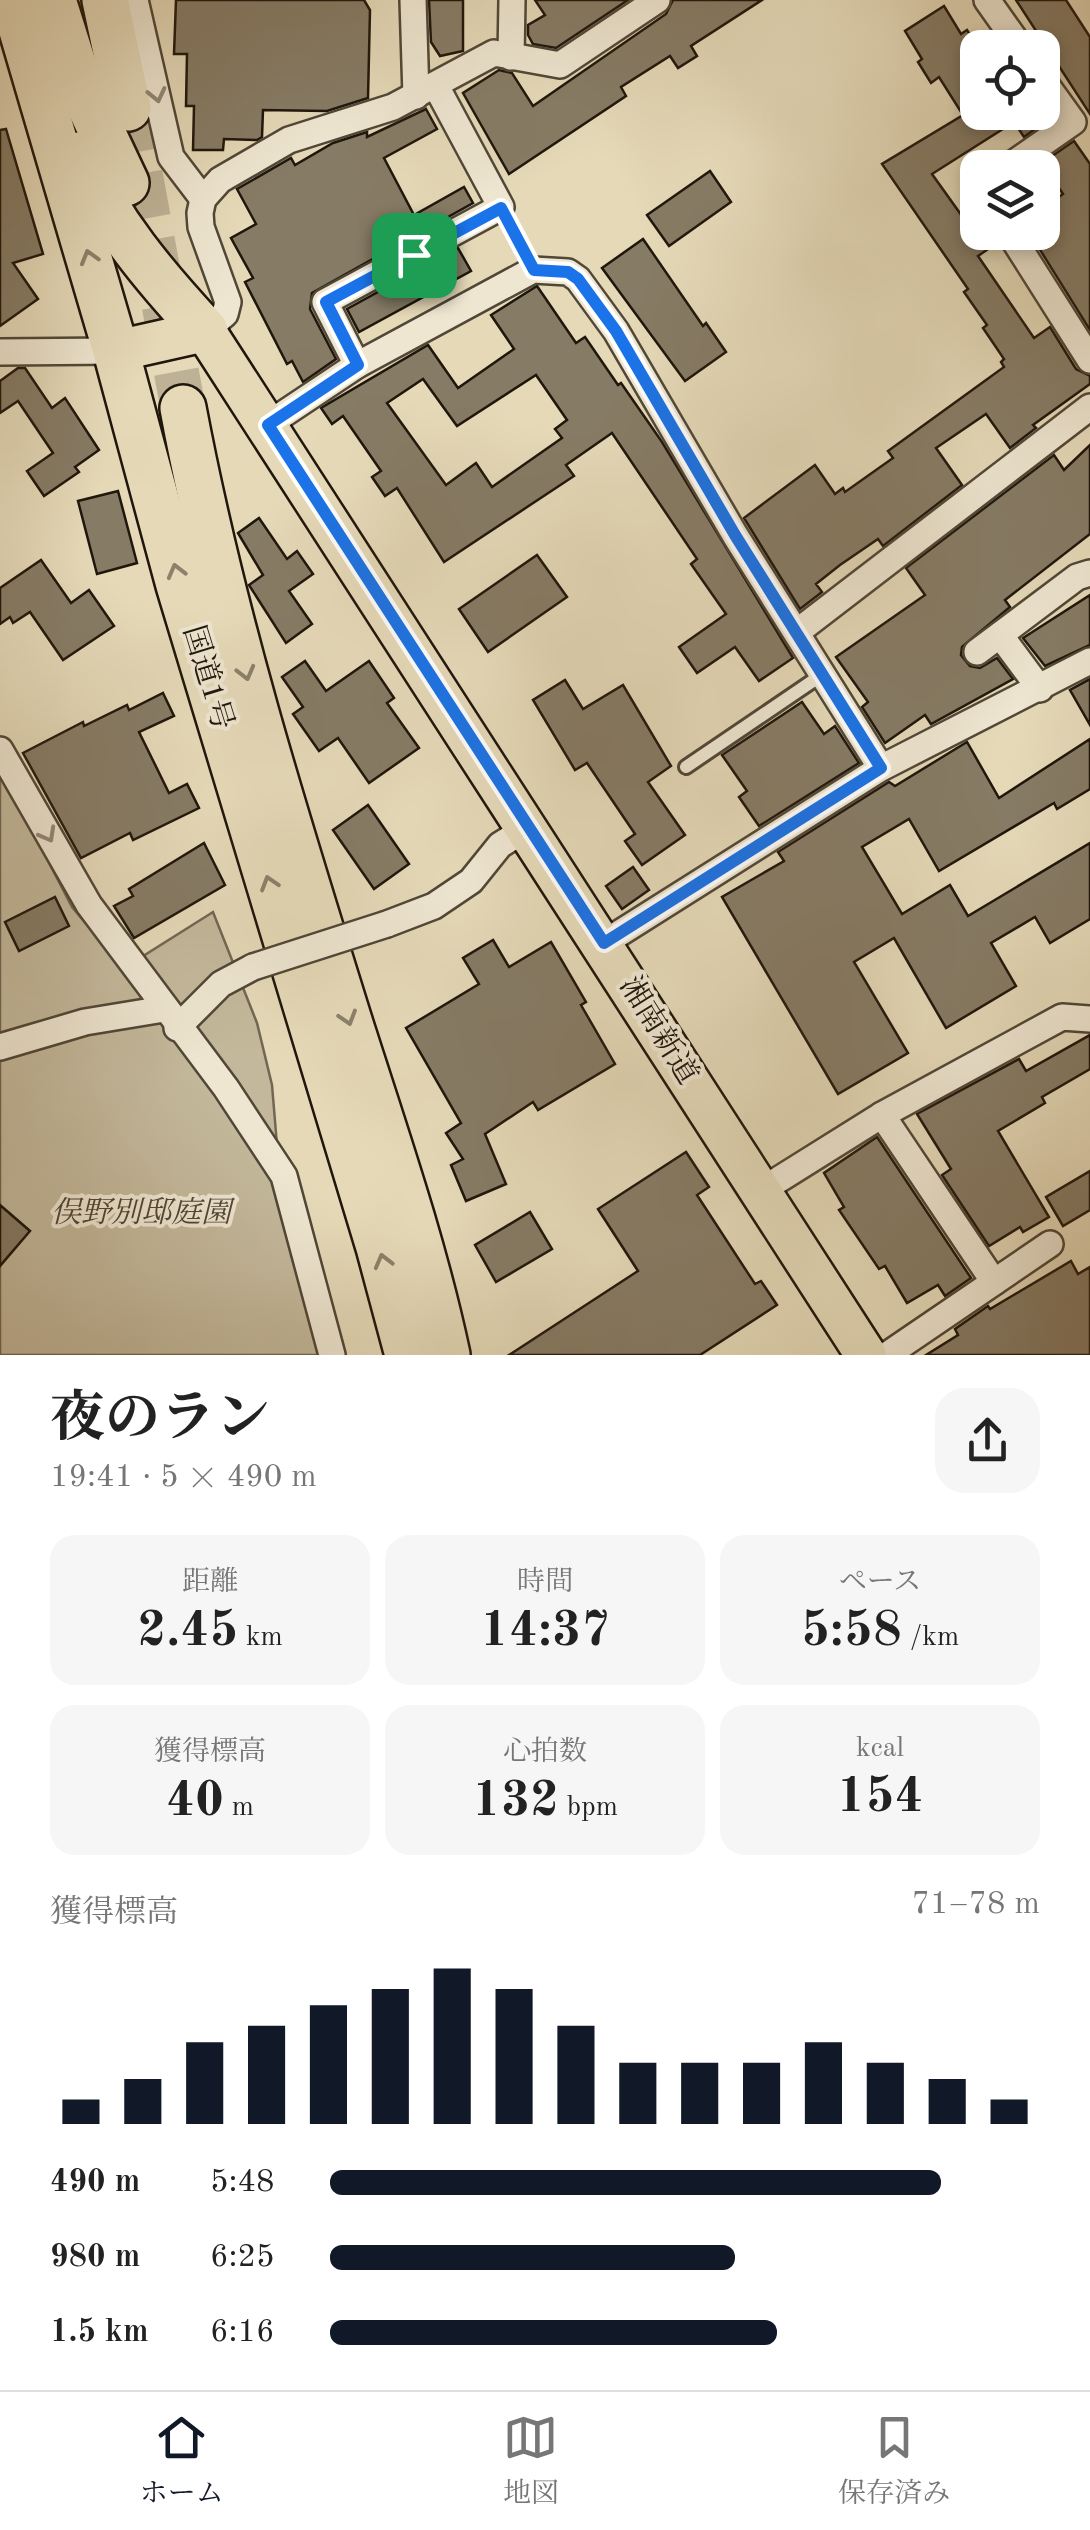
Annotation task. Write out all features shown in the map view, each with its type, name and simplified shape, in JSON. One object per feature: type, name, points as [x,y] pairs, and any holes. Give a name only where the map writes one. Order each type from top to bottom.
[{"type":"highway","name":"国道1号","points":[[14,0],[179,585],[379,1246],[408,1355]]},
{"type":"highway","points":[[22,0],[70,135],[100,198],[152,274],[205,331]]},
{"type":"highway","points":[[53,0],[79,83],[110,155],[172,259],[205,331]]},
{"type":"highway","points":[[122,8],[128,108]]},
{"type":"highway","name":"国道1号","points":[[183,408],[203,513],[262,734],[414,1226],[447,1355]]},
{"type":"main road","points":[[116,351],[205,331]]},
{"type":"main road","name":"湘南新道","points":[[205,331],[604,943],[866,1355]]},
{"type":"street","points":[[358,365],[326,302],[501,208],[426,91],[414,0]]},
{"type":"street","points":[[511,56],[512,0]]},
{"type":"street","points":[[205,331],[226,314],[228,302],[201,227],[203,199],[220,180],[289,140],[426,91],[494,53],[560,65],[656,0]]},
{"type":"street","points":[[988,0],[1008,30]]},
{"type":"street","points":[[122,8],[172,157],[203,199]]},
{"type":"street","points":[[1033,150],[1081,117],[1060,97]]},
{"type":"street","points":[[1020,250],[1090,360]]},
{"type":"street","points":[[268,425],[358,365],[534,270],[568,272],[578,279],[616,331],[660,411],[881,768]]},
{"type":"street","points":[[0,352],[116,351]]},
{"type":"street","points":[[797,632],[1090,407]]},
{"type":"street","points":[[977,652],[1077,577],[1090,573]]},
{"type":"street","points":[[1000,635],[1040,689]]},
{"type":"street","points":[[604,943],[881,768],[1090,661]]},
{"type":"street","points":[[0,750],[89,905],[226,1088],[284,1176],[332,1355]]},
{"type":"street","points":[[0,1047],[85,1022],[171,1019],[253,967],[434,906],[472,880],[500,845],[527,828]]},
{"type":"street","points":[[759,1192],[882,1115],[1062,1017],[1090,1018]]},
{"type":"street","points":[[882,1115],[994,1282]]},
{"type":"street","points":[[887,1355],[1050,1244]]},
{"type":"lane","points":[[501,208],[534,270]]},
{"type":"lane","points":[[686,766],[823,674]]},
{"type":"green space","name":"俣野別邸庭園","points":[[0,768],[72,907],[124,968],[213,912],[257,1023],[272,1085],[281,1193],[322,1355],[0,1355]]},
{"type":"building","points":[[176,0],[364,0],[370,10],[368,98],[327,111],[263,110],[262,137],[257,140],[224,139],[223,150],[193,150],[194,106],[186,106],[187,54],[174,54]]},
{"type":"building","points":[[429,0],[463,0],[463,51],[440,56],[431,42]]},
{"type":"building","points":[[535,0],[628,0],[556,48],[533,44],[528,35],[528,25],[545,15]]},
{"type":"building","points":[[673,0],[762,0],[691,46],[697,56],[678,68],[670,56],[621,87],[626,96],[509,174],[463,93],[499,70],[512,73],[533,106],[666,14]]},
{"type":"building","points":[[1016,0],[1066,0],[1090,37],[1090,114],[1060,68],[1060,30],[1035,30]]},
{"type":"building","points":[[944,6],[960,32],[960,110],[939,77],[931,83],[905,31]]},
{"type":"building","points":[[426,109],[437,129],[384,158],[414,215],[464,187],[473,203],[312,293],[310,309],[336,359],[303,382],[292,361],[287,364],[245,282],[253,278],[231,238],[256,224],[237,189],[291,158],[295,165],[333,143],[367,132],[367,137]]},
{"type":"building","points":[[960,117],[960,130],[1001,130],[970,150],[960,150],[960,156],[932,174],[960,213],[960,250],[987,250],[978,256],[1034,338],[1050,327],[1076,369],[1090,376],[1090,384],[1033,425],[1036,428],[1010,448],[986,414],[936,448],[962,485],[883,546],[878,539],[840,565],[816,584],[822,592],[800,609],[744,518],[815,465],[835,494],[843,488],[845,492],[893,458],[888,451],[1004,367],[1004,359],[983,328],[987,325],[964,292],[968,289],[882,164]]},
{"type":"building","points":[[6,129],[43,254],[13,263],[38,299],[0,326],[0,130]]},
{"type":"building","points":[[1074,141],[1090,164],[1090,330],[1040,250],[1060,250],[1060,151]]},
{"type":"building","points":[[710,171],[731,202],[669,246],[647,215]]},
{"type":"building","points":[[643,239],[703,326],[706,323],[726,352],[685,381],[602,268]]},
{"type":"building","points":[[458,248],[471,271],[359,332],[347,309]]},
{"type":"building","points":[[537,286],[576,343],[585,337],[662,442],[793,658],[759,681],[735,647],[697,673],[679,647],[726,614],[691,564],[697,559],[612,433],[566,465],[574,476],[444,562],[397,488],[385,496],[372,477],[381,471],[343,416],[332,424],[321,408],[428,345],[458,388],[514,349],[491,315]],"holes":[[[536,375],[567,420],[555,429],[562,438],[492,487],[476,463],[446,485],[387,403],[423,379],[457,426]]]},
{"type":"building","points":[[18,368],[25,368],[52,408],[65,398],[99,450],[75,467],[79,472],[44,496],[27,471],[53,453],[18,401],[0,413],[0,381]]},
{"type":"building","points":[[1090,445],[1090,534],[1005,600],[1010,607],[962,647],[961,655],[970,666],[980,668],[997,658],[1013,679],[931,724],[925,715],[885,743],[862,707],[868,702],[836,657],[925,595],[906,568],[1054,455],[1064,470]]},
{"type":"building","points":[[118,491],[137,563],[97,574],[78,501]]},
{"type":"building","points":[[259,518],[287,559],[297,551],[313,574],[289,591],[312,624],[286,643],[249,585],[263,575],[238,533]]},
{"type":"building","points":[[537,555],[567,597],[488,652],[459,609]]},
{"type":"building","points":[[41,560],[71,603],[89,590],[114,626],[63,660],[30,612],[13,623],[10,617],[0,624],[0,588]]},
{"type":"building","points":[[1090,595],[1090,645],[1045,666],[1023,638]]},
{"type":"building","points":[[305,661],[326,691],[369,661],[394,698],[387,703],[419,748],[369,783],[338,738],[319,751],[293,714],[303,707],[282,677]]},
{"type":"building","points":[[1090,679],[1090,725],[1070,690]]},
{"type":"building","points":[[565,680],[583,709],[623,685],[671,766],[648,782],[685,835],[642,865],[625,841],[635,834],[587,763],[575,770],[533,700]]},
{"type":"building","points":[[163,693],[174,716],[139,732],[169,793],[187,784],[199,808],[133,840],[130,833],[81,858],[23,753],[83,722],[84,726],[127,705],[129,710]]},
{"type":"building","points":[[802,702],[824,734],[835,726],[859,763],[759,826],[739,797],[747,791],[722,755]]},
{"type":"building","points":[[1090,739],[1090,789],[1057,809],[1054,803],[939,871],[909,819],[862,847],[902,914],[950,885],[968,916],[1090,843],[1090,919],[1050,943],[1035,917],[991,943],[1016,986],[946,1028],[894,938],[854,962],[908,1053],[838,1094],[722,897],[784,861],[778,852],[889,782],[895,786],[967,742],[999,798]]},
{"type":"building","points":[[368,805],[409,864],[374,889],[333,830]]},
{"type":"building","points":[[204,843],[225,885],[134,938],[114,906],[133,896],[129,889]]},
{"type":"building","points":[[633,867],[649,890],[622,909],[606,886]]},
{"type":"building","points":[[55,897],[69,926],[19,951],[5,922]]},
{"type":"building","points":[[493,940],[509,967],[551,942],[586,1002],[581,1005],[615,1064],[538,1110],[533,1102],[485,1134],[506,1184],[466,1201],[451,1165],[463,1159],[446,1133],[461,1123],[406,1028],[479,984],[463,958]]},
{"type":"building","points":[[1090,1035],[1090,1069],[1042,1097],[1045,1103],[998,1131],[1049,1217],[1023,1232],[1020,1227],[989,1246],[942,1175],[951,1169],[917,1114],[1019,1059],[1026,1071]]},
{"type":"building","points":[[877,1137],[971,1278],[945,1296],[938,1285],[907,1303],[885,1266],[879,1269],[839,1210],[844,1207],[824,1173]]},
{"type":"building","points":[[686,1152],[709,1187],[697,1195],[755,1284],[761,1281],[777,1305],[700,1355],[509,1355],[638,1271],[598,1209]]},
{"type":"building","points":[[1090,1171],[1090,1210],[1063,1226],[1046,1197]]},
{"type":"building","points":[[0,1205],[30,1231],[0,1266]]},
{"type":"building","points":[[530,1212],[552,1249],[496,1282],[475,1245]]},
{"type":"building","points":[[1071,1261],[1078,1274],[1090,1267],[1090,1355],[926,1355],[958,1335],[955,1329],[988,1306],[990,1309]]},
{"type":"tunnel","points":[[128,108],[183,408]]},
{"type":"route","points":[[501,208],[534,270],[568,272],[578,279],[616,331],[735,535],[881,768],[604,943],[268,425],[358,365],[326,302],[414,255],[501,208]]}]
